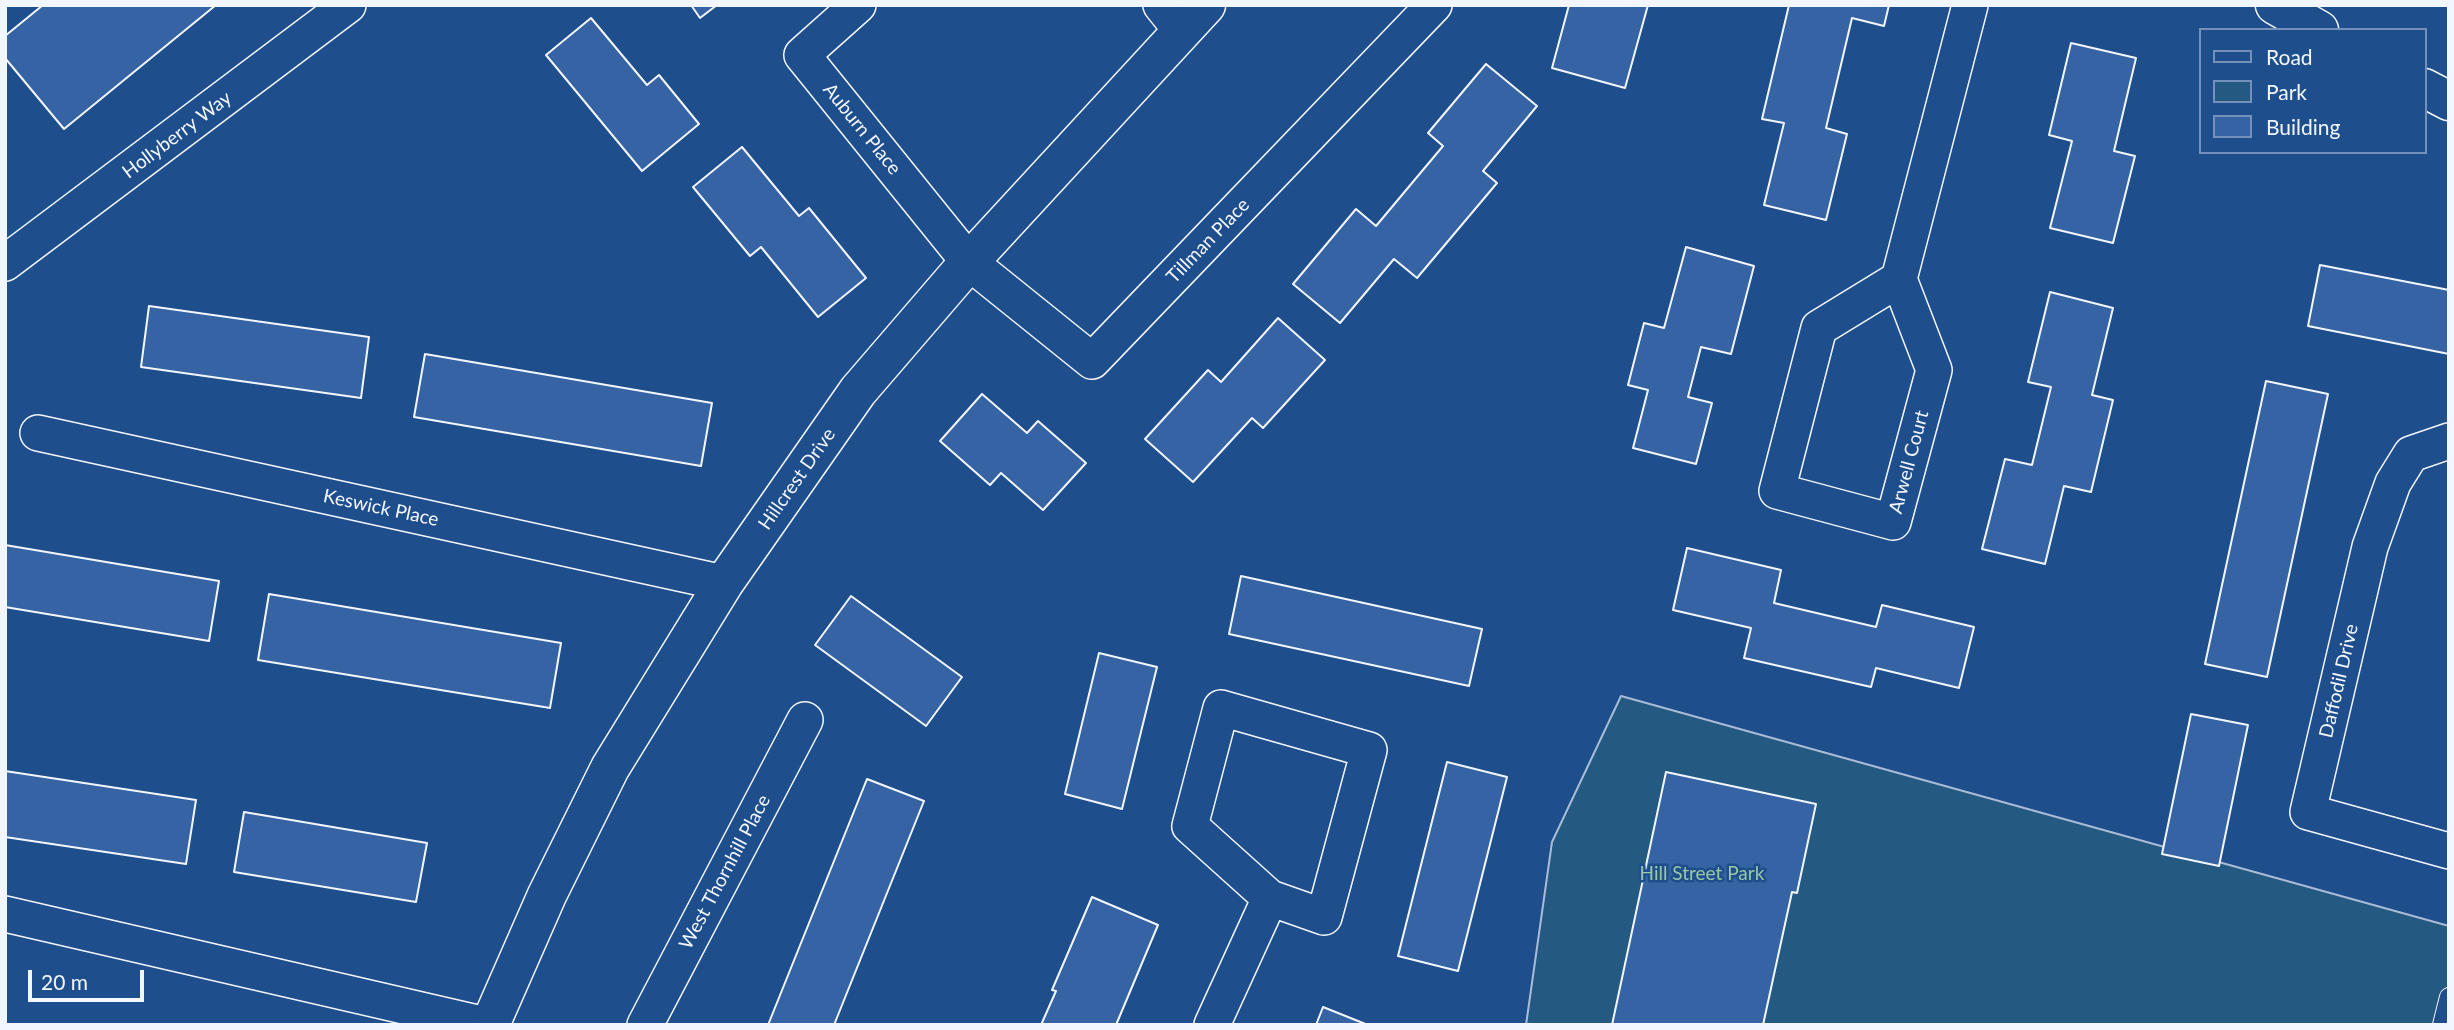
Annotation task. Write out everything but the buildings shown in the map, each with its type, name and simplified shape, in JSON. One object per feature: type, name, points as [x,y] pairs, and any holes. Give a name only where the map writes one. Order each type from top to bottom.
[{"type":"street","name":"Hollyberry Way","points":[[10,250],[348,5]]},
{"type":"street","name":"Auburn Place","points":[[858,5],[802,55],[969,262]]},
{"type":"street","name":"Tillman Place","points":[[969,262],[1092,361],[1434,5]]},
{"type":"street","points":[[1899,279],[1970,5]]},
{"type":"street","points":[[2275,5],[2315,28]]},
{"type":"street","name":"Hillcrest Drive","points":[[488,1025],[547,895],[610,768],[724,583],[858,391],[1183,13]]},
{"type":"street","points":[[2426,89],[2449,101]]},
{"type":"street","name":"Arwell Court","points":[[1899,279],[1934,370],[1893,522],[1777,491],[1819,328],[1899,279]]},
{"type":"street","name":"Keswick Place","points":[[38,433],[724,583]]},
{"type":"street","name":"Daffodil Drive","points":[[2449,441],[2412,454],[2393,483],[2370,548],[2308,812],[2449,851]]},
{"type":"street","points":[[1221,708],[1369,750],[1324,917],[1270,898],[1191,826],[1221,708]]},
{"type":"street","name":"West Thornhill Place","points":[[645,1025],[804,720]]},
{"type":"street","points":[[1212,1025],[1270,898]]},
{"type":"street","points":[[5,914],[488,1025]]},
{"type":"lane","points":[[2442,1025],[2449,997]]},
{"type":"green space","name":"Hill Street Park","points":[[1621,696],[2449,926],[2449,1025],[1526,1025],[1552,842]]}]
